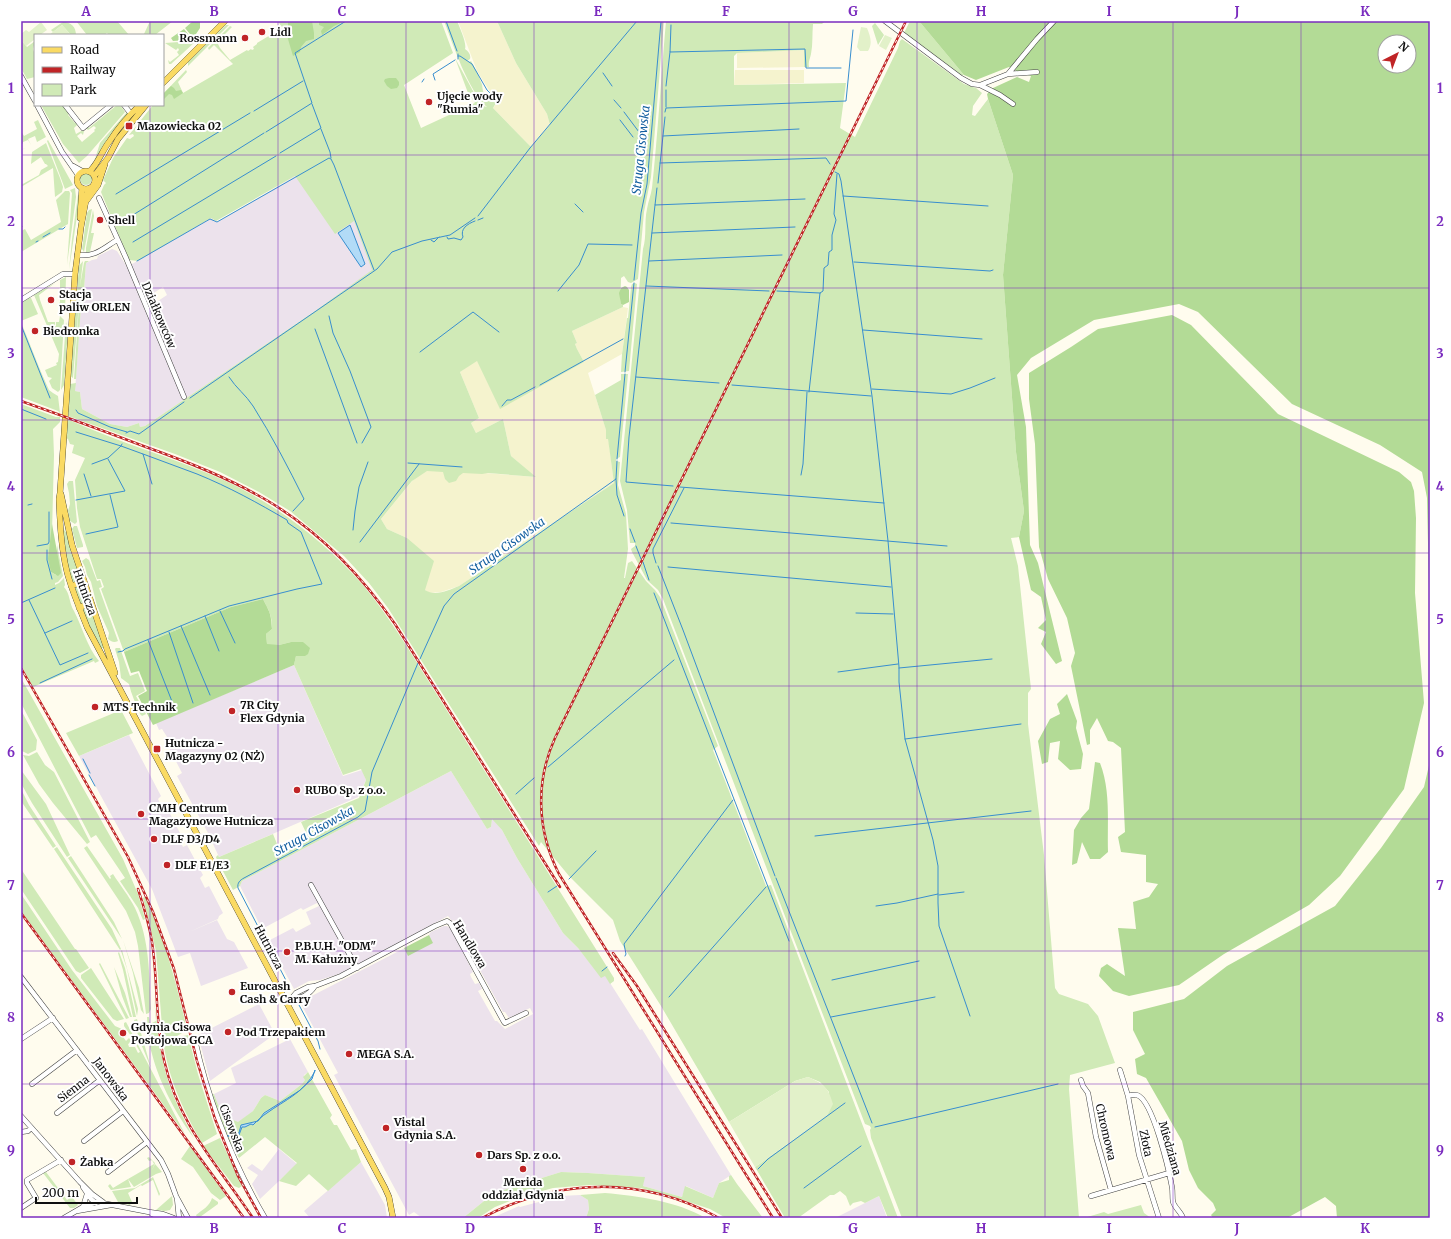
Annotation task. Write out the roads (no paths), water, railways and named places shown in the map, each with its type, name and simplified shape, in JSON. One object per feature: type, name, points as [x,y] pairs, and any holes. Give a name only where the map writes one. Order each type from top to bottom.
[{"type":"main road","points":[[164,82],[225,21]]},
{"type":"main road","points":[[86,201],[98,185],[108,158],[118,139],[139,106]]},
{"type":"main road","points":[[108,158],[92,173],[80,173],[77,182],[85,188],[92,187],[95,183],[92,173],[115,133],[145,106]]},
{"type":"main road","points":[[81,227],[86,201],[85,188]]},
{"type":"main road","points":[[81,227],[85,188]]},
{"type":"main road","name":"Hutnicza","points":[[81,227],[75,274],[59,499],[60,528],[71,586],[79,608],[100,652],[289,1001],[385,1188],[389,1197],[393,1218]]},
{"type":"main road","name":"Hutnicza","points":[[60,493],[72,545],[120,689]]},
{"type":"main road","points":[[60,528],[68,527]]},
{"type":"main road","points":[[71,586],[77,584],[86,587]]},
{"type":"main road","points":[[79,608],[85,605],[90,599]]},
{"type":"main road","points":[[100,652],[107,649]]},
{"type":"street","points":[[884,21],[891,23],[961,78],[972,84],[980,85],[1000,95],[1013,104]]},
{"type":"street","points":[[1008,74],[1054,21]]},
{"type":"street","points":[[980,85],[1008,74],[1037,72]]},
{"type":"street","points":[[21,76],[34,99]]},
{"type":"street","points":[[38,106],[62,152],[71,165],[80,173]]},
{"type":"street","points":[[66,106],[83,128],[110,106]]},
{"type":"street","points":[[125,106],[133,116]]},
{"type":"street","name":"Działkowców","points":[[99,198],[184,397]]},
{"type":"street","points":[[77,256],[89,256],[95,254],[117,240]]},
{"type":"street","points":[[21,300],[63,274],[75,274]]},
{"type":"street","points":[[311,885],[357,968]]},
{"type":"street","name":"Handlowa","points":[[289,1001],[296,993],[308,987],[337,978],[447,921],[450,923],[504,1022],[506,1023],[526,1013]]},
{"type":"street","name":"Janowska","points":[[21,978],[124,1111],[166,1169],[176,1196],[188,1218]]},
{"type":"street","points":[[21,1039],[53,1018]]},
{"type":"street","name":"Cisowska","points":[[195,1040],[209,1094],[224,1136],[232,1156],[265,1218]]},
{"type":"street","points":[[32,1084],[77,1050]]},
{"type":"street","name":"Złota","points":[[1120,1070],[1128,1096],[1139,1155],[1159,1218]]},
{"type":"street","name":"Sienna","points":[[57,1113],[100,1080]]},
{"type":"street","name":"Chromowa","points":[[1081,1080],[1088,1093],[1096,1138],[1111,1190]]},
{"type":"street","name":"Miedziana","points":[[1128,1096],[1137,1095],[1144,1102],[1160,1138],[1169,1173],[1173,1201],[1183,1218]]},
{"type":"street","points":[[84,1141],[124,1111]]},
{"type":"street","points":[[21,1116],[95,1199]]},
{"type":"street","points":[[21,1132],[28,1131],[32,1128]]},
{"type":"street","points":[[108,1172],[147,1142]]},
{"type":"street","points":[[21,1208],[36,1198],[27,1183],[27,1180],[61,1160]]},
{"type":"street","points":[[1091,1196],[1169,1173]]},
{"type":"street","points":[[80,1182],[87,1194],[103,1204],[174,1218]]},
{"type":"street","points":[[82,1207],[87,1194]]},
{"type":"street","name":"Janowska","points":[[176,1196],[179,1218]]},
{"type":"street","points":[[64,1218],[95,1199]]},
{"type":"street","points":[[90,1209],[95,1199]]},
{"type":"street","points":[[76,1212],[103,1204]]},
{"type":"street","points":[[166,1217],[177,1207]]},
{"type":"water","points":[[350,225],[365,264],[361,267],[338,233]]},
{"type":"water","points":[[314,1072],[312,1079],[303,1087],[311,1078]]},
{"type":"water","points":[[298,1092],[260,1118],[264,1113]]},
{"type":"water","points":[[257,1121],[253,1125],[251,1124],[242,1127],[239,1135],[237,1134],[226,1137],[239,1133],[241,1125]]},
{"type":"waterway","points":[[266,132],[312,103],[295,53],[346,21]]},
{"type":"waterway","points":[[446,21],[457,51]]},
{"type":"waterway","points":[[478,216],[530,148],[637,21]]},
{"type":"waterway","name":"Struga Cisowska","points":[[634,280],[641,213],[647,184],[661,21]]},
{"type":"waterway","points":[[671,25],[670,52],[805,49],[806,68],[841,68]]},
{"type":"waterway","points":[[665,112],[666,108],[846,101],[853,30]]},
{"type":"waterway","points":[[666,86],[670,52]]},
{"type":"waterway","points":[[458,54],[458,59]]},
{"type":"waterway","points":[[458,56],[472,64],[487,90],[497,100]]},
{"type":"waterway","points":[[435,80],[433,74],[455,60]]},
{"type":"waterway","points":[[603,73],[612,86]]},
{"type":"waterway","points":[[254,111],[303,81]]},
{"type":"waterway","points":[[666,90],[666,107]]},
{"type":"waterway","points":[[614,100],[621,108]]},
{"type":"waterway","points":[[280,153],[321,128],[312,104]]},
{"type":"waterway","points":[[624,112],[639,132]]},
{"type":"waterway","points":[[116,194],[250,113]]},
{"type":"waterway","points":[[658,183],[665,117]]},
{"type":"waterway","points":[[620,120],[633,137]]},
{"type":"waterway","points":[[321,129],[331,158]]},
{"type":"waterway","points":[[663,136],[799,129]]},
{"type":"waterway","points":[[117,225],[264,133]]},
{"type":"waterway","points":[[133,242],[276,156]]},
{"type":"waterway","points":[[137,261],[210,219],[217,222],[329,158],[334,165],[374,270]]},
{"type":"waterway","points":[[660,163],[826,158],[830,164]]},
{"type":"waterway","points":[[835,172],[839,174],[841,181],[872,396],[888,541],[905,739],[933,840],[938,866],[939,926],[970,1016]]},
{"type":"waterway","points":[[809,392],[820,293],[823,291],[824,268],[828,265],[829,252],[832,250],[832,235],[836,220],[834,214],[837,174]]},
{"type":"waterway","points":[[657,188],[655,205],[805,199]]},
{"type":"waterway","points":[[843,196],[988,206]]},
{"type":"waterway","points":[[575,204],[583,212]]},
{"type":"waterway","points":[[655,205],[629,437],[626,482],[673,486]]},
{"type":"waterway","points":[[190,398],[377,269],[392,252],[422,241],[450,235],[475,218]]},
{"type":"waterway","points":[[478,220],[483,218]]},
{"type":"waterway","points":[[447,237],[448,239],[454,238],[461,240],[463,237],[463,229],[475,221]]},
{"type":"waterway","points":[[59,229],[63,229],[65,227]]},
{"type":"waterway","points":[[652,233],[795,227]]},
{"type":"waterway","points":[[43,237],[50,233]]},
{"type":"waterway","points":[[431,240],[434,242],[439,237]]},
{"type":"waterway","points":[[558,291],[579,265],[588,244],[632,245]]},
{"type":"waterway","points":[[649,261],[782,255]]},
{"type":"waterway","points":[[854,262],[993,270]]},
{"type":"waterway","name":"Struga Cisowska","points":[[625,372],[634,283]]},
{"type":"waterway","points":[[646,286],[769,291]]},
{"type":"waterway","points":[[777,291],[820,293]]},
{"type":"waterway","points":[[420,352],[473,312],[499,332]]},
{"type":"waterway","points":[[329,316],[333,333],[350,371],[371,427],[362,443]]},
{"type":"waterway","points":[[21,325],[50,398]]},
{"type":"waterway","points":[[315,329],[357,443]]},
{"type":"waterway","points":[[863,330],[982,339]]},
{"type":"waterway","points":[[540,385],[623,339]]},
{"type":"waterway","name":"Struga Cisowska","points":[[617,459],[625,374]]},
{"type":"waterway","points":[[229,377],[250,402],[260,417],[304,499],[293,511]]},
{"type":"waterway","points":[[636,377],[719,383]]},
{"type":"waterway","points":[[872,389],[951,394],[995,378]]},
{"type":"waterway","points":[[732,385],[871,396]]},
{"type":"waterway","points":[[502,406],[507,400],[511,400],[535,387]]},
{"type":"waterway","points":[[801,475],[803,464],[807,392]]},
{"type":"waterway","points":[[126,433],[130,431],[139,434],[184,402]]},
{"type":"waterway","points":[[21,409],[46,419]]},
{"type":"waterway","points":[[76,410],[78,413],[110,427],[127,432]]},
{"type":"waterway","points":[[76,432],[121,446],[122,444]]},
{"type":"waterway","points":[[92,464],[108,458],[121,446],[143,454],[152,484]]},
{"type":"waterway","points":[[118,652],[229,606],[322,584],[301,532],[288,523],[287,520],[220,484],[143,454]]},
{"type":"waterway","points":[[76,500],[125,491],[108,459]]},
{"type":"waterway","name":"Struga Cisowska","points":[[420,659],[444,606],[454,594],[616,479],[617,461]]},
{"type":"waterway","points":[[353,530],[359,487],[368,462]]},
{"type":"waterway","points":[[408,463],[462,467]]},
{"type":"waterway","points":[[360,542],[419,464]]},
{"type":"waterway","points":[[84,474],[91,496]]},
{"type":"waterway","points":[[616,479],[617,495],[624,516]]},
{"type":"waterway","points":[[680,487],[884,503]]},
{"type":"waterway","points":[[656,563],[653,549],[684,488]]},
{"type":"waterway","points":[[86,534],[118,527],[110,495]]},
{"type":"waterway","points":[[28,505],[32,504]]},
{"type":"waterway","points":[[37,546],[48,544],[49,542],[49,512]]},
{"type":"waterway","points":[[671,523],[947,546]]},
{"type":"waterway","points":[[630,529],[635,542]]},
{"type":"waterway","points":[[636,546],[641,559]]},
{"type":"waterway","points":[[47,550],[47,560],[52,579]]},
{"type":"waterway","points":[[643,562],[649,580]]},
{"type":"waterway","points":[[658,566],[775,876]]},
{"type":"waterway","points":[[668,567],[891,587]]},
{"type":"waterway","points":[[21,603],[55,588]]},
{"type":"waterway","points":[[654,593],[789,941]]},
{"type":"waterway","points":[[29,600],[60,665],[88,653]]},
{"type":"waterway","points":[[220,611],[235,643]]},
{"type":"waterway","points":[[856,613],[893,614]]},
{"type":"waterway","points":[[205,616],[219,651]]},
{"type":"waterway","points":[[45,633],[72,621]]},
{"type":"waterway","points":[[181,626],[210,695]]},
{"type":"waterway","points":[[169,632],[193,703]]},
{"type":"waterway","points":[[148,640],[173,704]]},
{"type":"waterway","points":[[40,683],[92,659]]},
{"type":"waterway","points":[[899,668],[992,659]]},
{"type":"waterway","points":[[548,767],[674,660]]},
{"type":"waterway","name":"Struga Cisowska","points":[[291,990],[238,888],[238,883],[358,817],[365,811],[372,772],[418,663]]},
{"type":"waterway","points":[[838,672],[898,664]]},
{"type":"waterway","points":[[905,739],[1021,724]]},
{"type":"waterway","points":[[83,759],[90,773]]},
{"type":"waterway","points":[[89,775],[95,786]]},
{"type":"waterway","points":[[516,794],[534,778]]},
{"type":"waterway","points":[[625,956],[624,944],[733,800]]},
{"type":"waterway","points":[[815,836],[1031,811]]},
{"type":"waterway","points":[[569,879],[596,851]]},
{"type":"waterway","points":[[776,878],[872,1123]]},
{"type":"waterway","points":[[548,892],[557,886]]},
{"type":"waterway","points":[[669,997],[766,887]]},
{"type":"waterway","points":[[939,895],[964,892]]},
{"type":"waterway","points":[[876,906],[938,894]]},
{"type":"waterway","points":[[832,980],[919,961]]},
{"type":"waterway","points":[[602,971],[607,967]]},
{"type":"waterway","points":[[831,1017],[935,997]]},
{"type":"waterway","name":"Struga Cisowska","points":[[299,1005],[318,1041],[320,1049]]},
{"type":"waterway","points":[[875,1127],[1058,1084]]},
{"type":"waterway","points":[[758,1169],[768,1159],[845,1103]]},
{"type":"waterway","points":[[804,1188],[861,1146]]},
{"type":"railway","points":[[773,1218],[559,874],[546,841],[541,806],[542,789],[544,772],[555,738],[906,21]]},
{"type":"railway","points":[[21,401],[208,471],[268,501],[305,526],[322,541],[354,572],[395,624],[560,887]]},
{"type":"railway","points":[[21,668],[128,857],[153,912],[174,969],[197,1061],[215,1119],[238,1176],[261,1218]]},
{"type":"railway","points":[[138,889],[152,942],[161,1046],[171,1084],[189,1125],[213,1162],[253,1218]]},
{"type":"railway","points":[[21,913],[244,1218]]},
{"type":"railway","points":[[613,953],[637,986],[782,1218]]},
{"type":"railway","points":[[482,1218],[511,1205],[540,1195],[570,1189],[600,1187],[631,1189],[661,1195],[690,1204],[719,1218]]},
{"type":"place","name":"Lidl","points":[[262,32]]},
{"type":"place","name":"Rossmann","points":[[245,38]]},
{"type":"place","name":"Ujęcie wody \"Rumia\"","points":[[429,102]]},
{"type":"place","name":"Mazowiecka 02","points":[[129,126]]},
{"type":"place","name":"Shell","points":[[100,220]]},
{"type":"place","name":"Stacja paliw ORLEN","points":[[51,300]]},
{"type":"place","name":"Biedronka","points":[[35,331]]},
{"type":"place","name":"MTS Technik","points":[[95,707]]},
{"type":"place","name":"7R City Flex Gdynia","points":[[232,711]]},
{"type":"place","name":"Hutnicza - Magazyny 02 (NŻ)","points":[[157,749]]},
{"type":"place","name":"RUBO Sp. z o.o.","points":[[297,790]]},
{"type":"place","name":"CMH Centrum Magazynowe Hutnicza","points":[[141,814]]},
{"type":"place","name":"DLF D3/D4","points":[[154,839]]},
{"type":"place","name":"DLF E1/E3","points":[[167,865]]},
{"type":"place","name":"P.B.U.H. \"ODM\" M. Kałużny","points":[[287,952]]},
{"type":"place","name":"Eurocash Cash & Carry","points":[[232,992]]},
{"type":"place","name":"Pod Trzepakiem","points":[[228,1032]]},
{"type":"place","name":"Gdynia Cisowa Postojowa GCA","points":[[123,1033]]},
{"type":"place","name":"MEGA S.A.","points":[[349,1054]]},
{"type":"place","name":"Vistal Gdynia S.A.","points":[[386,1128]]},
{"type":"place","name":"Dars Sp. z o.o.","points":[[479,1155]]},
{"type":"place","name":"Żabka","points":[[72,1162]]},
{"type":"place","name":"Merida oddział Gdynia","points":[[523,1169]]}]
